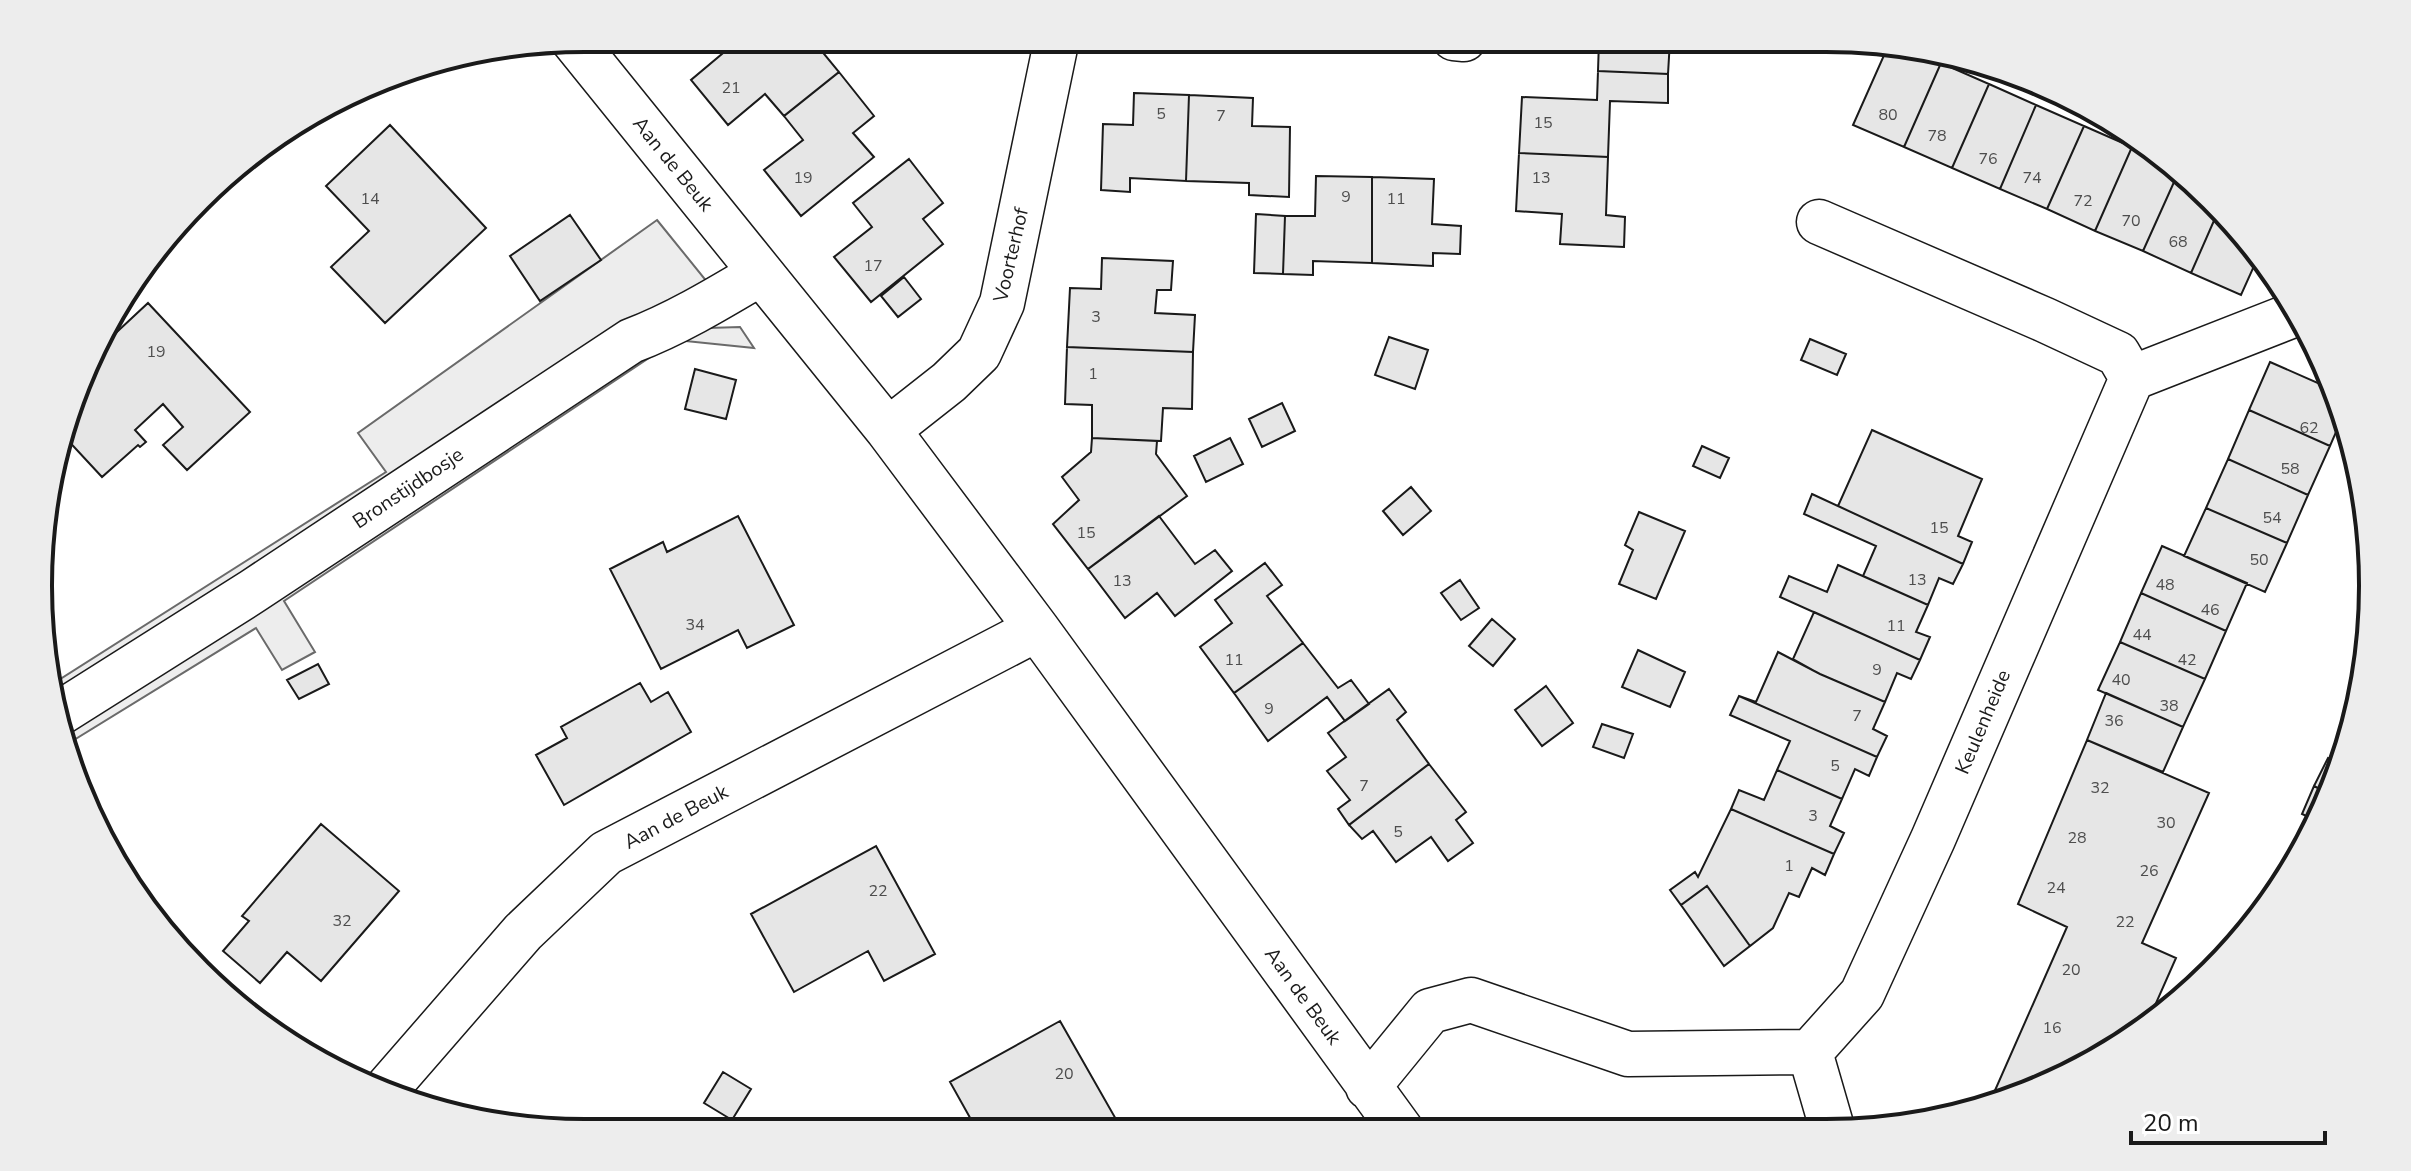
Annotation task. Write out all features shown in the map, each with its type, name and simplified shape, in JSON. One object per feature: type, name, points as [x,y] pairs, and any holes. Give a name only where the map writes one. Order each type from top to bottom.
[{"type":"street","name":"Aan de Beuk","points":[[583,52],[888,430],[1037,629],[1393,1119]]},
{"type":"street","name":"Voorterhof","points":[[888,430],[949,382],[979,353],[1002,303],[1054,52]]},
{"type":"street","points":[[1819,222],[2118,354],[2132,378],[2287,317]]},
{"type":"street","name":"Bronstijdbosje","points":[[66,709],[253,591],[631,341],[703,307],[761,273]]},
{"type":"street","name":"Keulenheide","points":[[1810,1052],[1862,994],[1933,839],[2132,378]]},
{"type":"street","name":"Aan de Beuk","points":[[392,1082],[523,932],[606,853],[1037,629]]},
{"type":"street","points":[[1368,1087],[1430,1011],[1471,1000],[1628,1054],[1810,1052],[1829,1119]]},
{"type":"shaded area","points":[[657,220],[708,283],[63,693],[60,679],[386,472],[358,433]]},
{"type":"shaded area","points":[[740,327],[754,348],[676,340],[284,601],[315,652],[282,670],[256,628],[75,739],[70,724],[650,344],[708,328]]},
{"type":"building","points":[[724,52],[823,52],[839,72],[784,116],[765,94],[728,125],[691,80]]},
{"type":"building","points":[[1599,52],[1669,52],[1668,74],[1598,71]]},
{"type":"building","points":[[1884,56],[1940,64],[1904,147],[1853,125]]},
{"type":"building","points":[[1940,64],[1989,84],[1952,168],[1904,147]]},
{"type":"building","points":[[1598,71],[1668,74],[1668,103],[1610,101],[1608,157],[1519,153],[1522,97],[1597,100]]},
{"type":"building","points":[[839,72],[874,116],[853,133],[874,157],[801,216],[764,170],[803,140],[784,116]]},
{"type":"building","points":[[1989,84],[2036,105],[2000,189],[1952,168]]},
{"type":"building","points":[[1134,93],[1189,95],[1186,181],[1130,178],[1130,192],[1101,190],[1103,124],[1133,125]]},
{"type":"building","points":[[1189,95],[1253,98],[1252,126],[1290,127],[1289,197],[1249,195],[1249,183],[1186,181]]},
{"type":"building","points":[[2036,105],[2084,126],[2047,209],[2000,189]]},
{"type":"building","points":[[390,125],[486,228],[385,323],[331,267],[369,231],[326,186]]},
{"type":"building","points":[[2084,126],[2131,149],[2095,231],[2047,209]]},
{"type":"building","points":[[2131,149],[2174,182],[2143,251],[2095,231]]},
{"type":"building","points":[[1519,153],[1608,157],[1606,215],[1625,217],[1624,247],[1560,244],[1562,214],[1516,211]]},
{"type":"building","points":[[909,159],[943,203],[923,219],[943,244],[871,302],[834,257],[872,227],[853,203]]},
{"type":"building","points":[[1316,176],[1372,177],[1372,263],[1313,261],[1313,275],[1283,274],[1285,216],[1315,216]]},
{"type":"building","points":[[1372,177],[1434,179],[1432,224],[1461,226],[1460,254],[1433,253],[1433,266],[1372,263]]},
{"type":"building","points":[[2174,182],[2214,220],[2191,273],[2143,251]]},
{"type":"building","points":[[1256,214],[1285,216],[1283,274],[1254,273]]},
{"type":"building","points":[[570,215],[601,260],[540,301],[510,256]]},
{"type":"building","points":[[2214,220],[2253,267],[2241,295],[2191,273]]},
{"type":"building","points":[[1102,258],[1173,261],[1171,290],[1157,290],[1155,313],[1195,315],[1193,352],[1067,347],[1070,288],[1101,289]]},
{"type":"building","points":[[904,277],[921,299],[898,317],[881,296]]},
{"type":"building","points":[[148,303],[250,412],[187,470],[163,445],[183,427],[163,404],[135,430],[146,442],[140,447],[138,445],[102,477],[71,444],[93,381],[116,333]]},
{"type":"building","points":[[1389,337],[1428,350],[1415,389],[1375,375]]},
{"type":"building","points":[[1810,339],[1846,354],[1837,375],[1801,360]]},
{"type":"building","points":[[1067,347],[1193,352],[1192,409],[1163,408],[1161,441],[1092,438],[1092,405],[1065,404]]},
{"type":"building","points":[[2270,362],[2319,384],[2336,431],[2330,446],[2249,410]]},
{"type":"building","points":[[695,369],[736,380],[726,419],[685,409]]},
{"type":"building","points":[[1282,403],[1295,431],[1262,447],[1249,419]]},
{"type":"building","points":[[2249,410],[2330,446],[2308,495],[2228,459]]},
{"type":"building","points":[[1872,430],[1982,479],[1958,536],[1972,542],[1963,564],[1838,506]]},
{"type":"building","points":[[1092,438],[1157,441],[1156,454],[1187,496],[1088,569],[1053,524],[1079,500],[1062,477],[1091,452]]},
{"type":"building","points":[[1230,438],[1243,464],[1206,482],[1194,456]]},
{"type":"building","points":[[1702,446],[1729,458],[1720,478],[1693,466]]},
{"type":"building","points":[[2228,459],[2308,495],[2287,543],[2206,508]]},
{"type":"building","points":[[1411,487],[1431,511],[1403,535],[1383,511]]},
{"type":"building","points":[[1812,494],[1963,564],[1953,584],[1939,578],[1928,605],[1863,576],[1876,546],[1804,514]]},
{"type":"building","points":[[2206,508],[2287,543],[2265,592],[2184,556]]},
{"type":"building","points":[[1639,512],[1685,531],[1656,599],[1619,584],[1633,550],[1625,545]]},
{"type":"building","points":[[738,516],[794,625],[747,648],[738,630],[661,669],[610,569],[663,542],[667,552]]},
{"type":"building","points":[[1159,516],[1195,564],[1215,550],[1232,571],[1175,616],[1157,593],[1125,618],[1088,569]]},
{"type":"building","points":[[2162,546],[2247,583],[2226,631],[2141,593]]},
{"type":"building","points":[[1265,563],[1282,585],[1267,596],[1303,643],[1234,693],[1200,647],[1232,623],[1215,600]]},
{"type":"building","points":[[1838,565],[1928,605],[1916,632],[1930,637],[1920,660],[1780,597],[1789,576],[1827,592]]},
{"type":"building","points":[[1460,580],[1479,608],[1461,620],[1441,593]]},
{"type":"building","points":[[2141,593],[2226,631],[2205,679],[2120,642]]},
{"type":"building","points":[[1814,612],[1920,660],[1911,679],[1897,673],[1885,702],[1793,659]]},
{"type":"building","points":[[1492,619],[1515,639],[1493,666],[1469,646]]},
{"type":"building","points":[[2120,642],[2205,679],[2183,727],[2098,690]]},
{"type":"building","points":[[1303,643],[1338,688],[1351,680],[1369,704],[1345,721],[1327,697],[1268,741],[1234,693]]},
{"type":"building","points":[[1638,650],[1685,672],[1670,707],[1622,687]]},
{"type":"building","points":[[1778,652],[1885,702],[1873,729],[1887,736],[1877,757],[1739,696],[1756,702]]},
{"type":"building","points":[[318,664],[329,684],[299,699],[287,680]]},
{"type":"building","points":[[640,683],[651,702],[668,692],[691,732],[564,805],[536,755],[567,738],[561,727]]},
{"type":"building","points":[[1546,686],[1573,723],[1542,746],[1515,710]]},
{"type":"building","points":[[1389,689],[1406,712],[1397,720],[1429,764],[1349,825],[1338,809],[1350,800],[1327,771],[1346,757],[1328,733]]},
{"type":"building","points":[[2106,693],[2183,727],[2163,772],[2087,740]]},
{"type":"building","points":[[1739,696],[1877,757],[1869,776],[1855,769],[1842,799],[1777,770],[1790,741],[1730,715]]},
{"type":"building","points":[[1602,724],[1633,734],[1624,758],[1593,747]]},
{"type":"building","points":[[2087,740],[2209,793],[2142,943],[2176,958],[2155,1005],[2092,1048],[1994,1092],[2067,927],[2018,904]]},
{"type":"building","points":[[2328,758],[2330,759],[2319,788],[2314,786]]},
{"type":"building","points":[[1429,764],[1466,812],[1456,820],[1473,843],[1448,861],[1431,837],[1396,862],[1373,831],[1362,839],[1349,825]]},
{"type":"building","points":[[1777,770],[1842,799],[1830,826],[1844,833],[1834,854],[1731,809],[1739,790],[1764,800]]},
{"type":"building","points":[[2314,786],[2319,788],[2306,816],[2302,814]]},
{"type":"building","points":[[1731,809],[1834,854],[1825,875],[1812,868],[1799,897],[1789,893],[1773,928],[1750,946],[1707,886],[1681,905],[1670,890],[1695,872],[1698,877]]},
{"type":"building","points":[[321,824],[399,891],[321,981],[287,952],[260,983],[223,951],[249,921],[242,916]]},
{"type":"building","points":[[876,846],[935,954],[884,981],[868,951],[794,992],[751,914]]},
{"type":"building","points":[[1707,886],[1750,946],[1724,966],[1681,905]]},
{"type":"building","points":[[1060,1021],[1116,1119],[971,1119],[950,1082]]},
{"type":"building","points":[[723,1072],[751,1089],[733,1119],[704,1103]]}]
